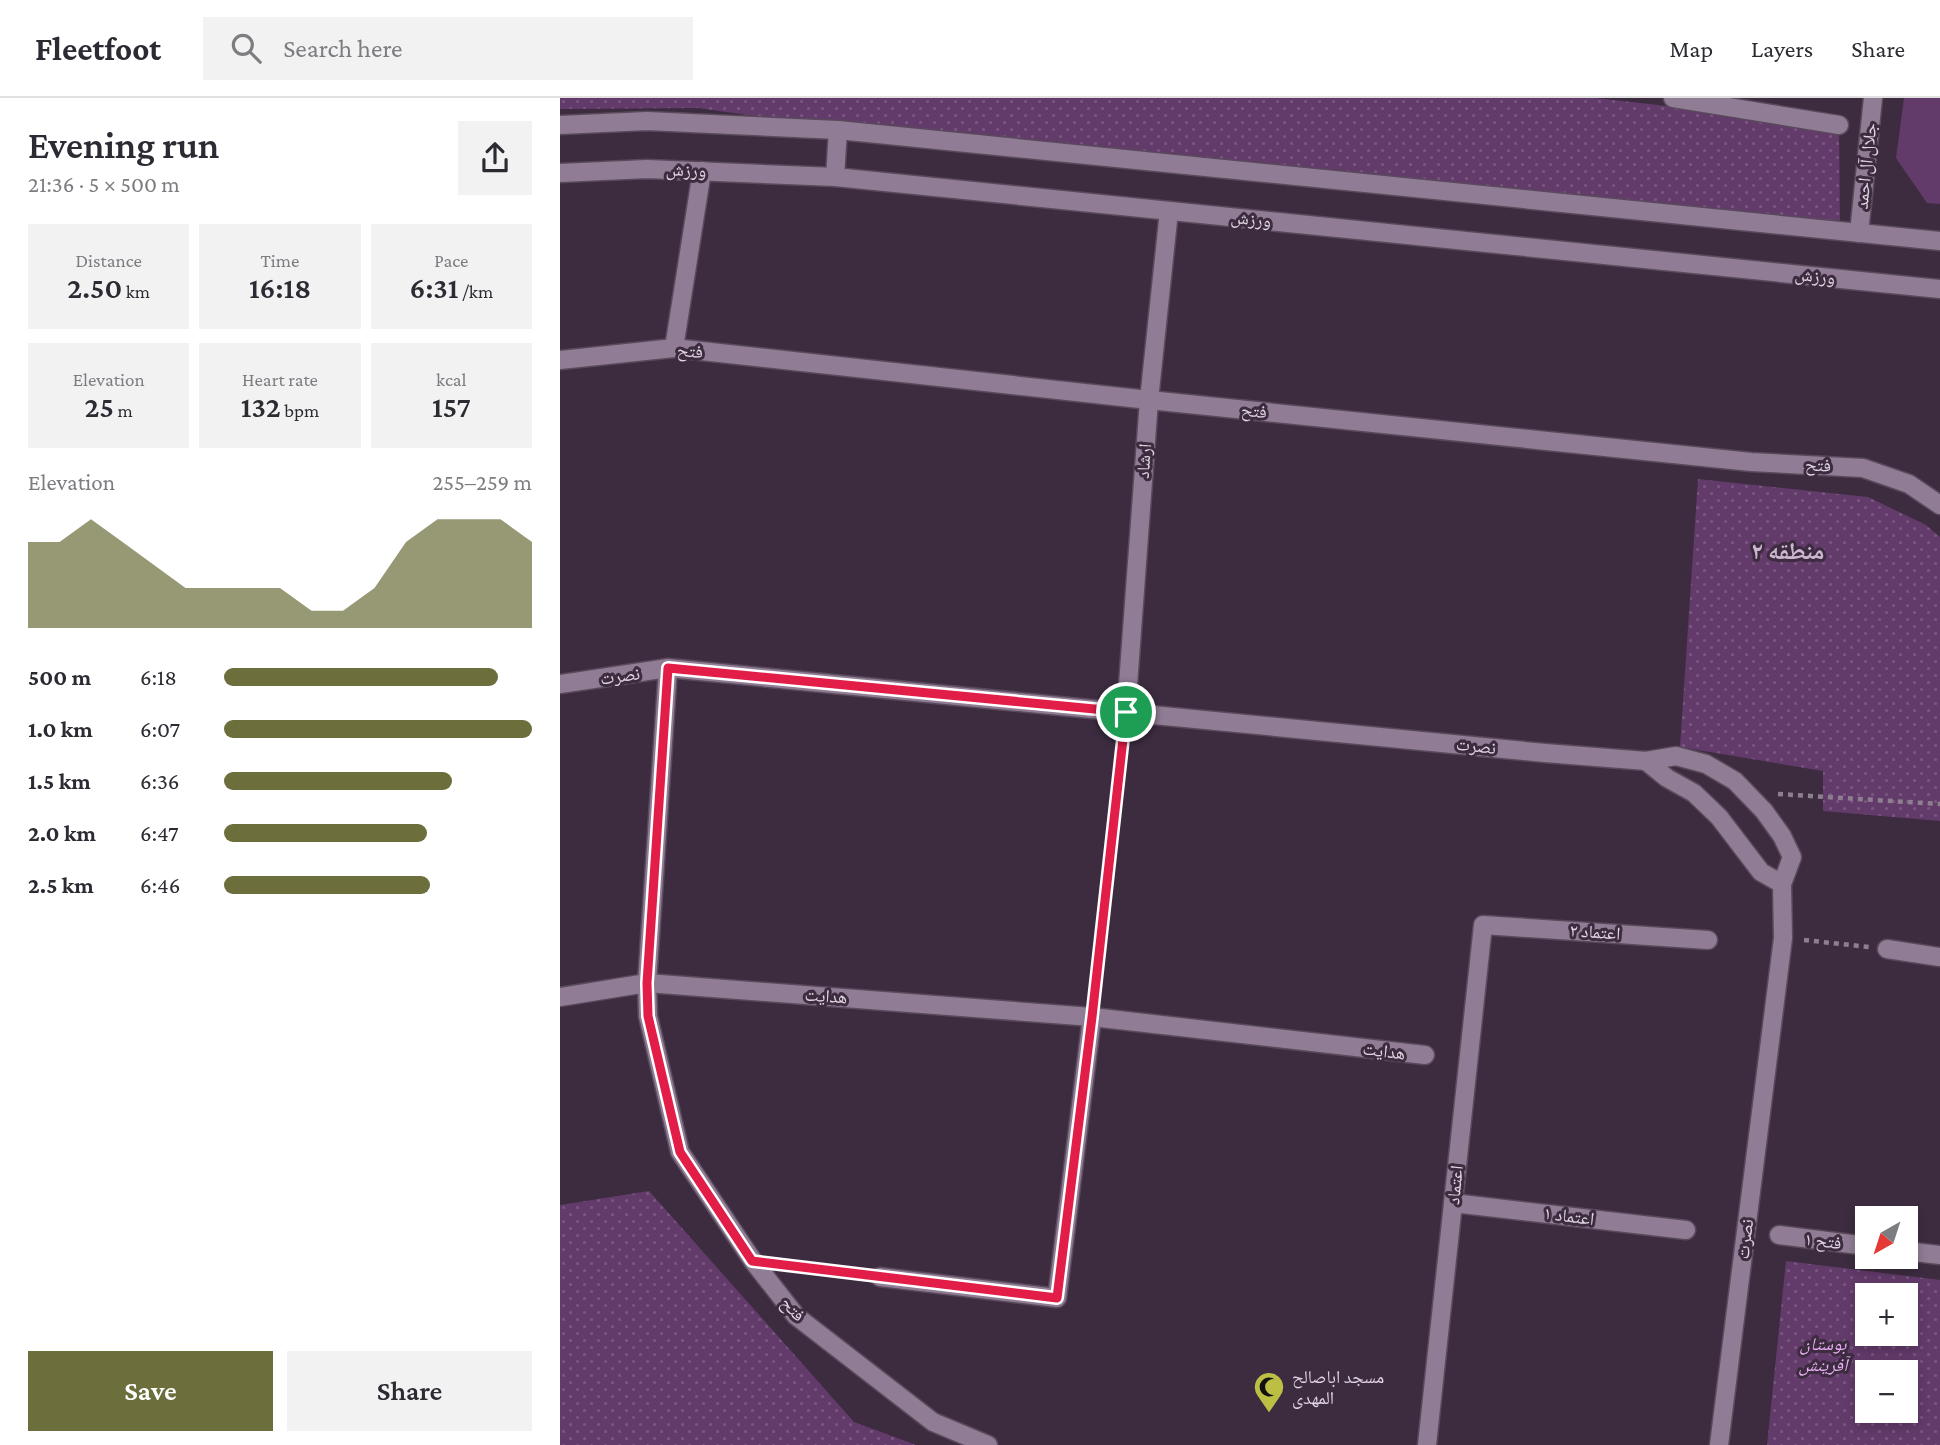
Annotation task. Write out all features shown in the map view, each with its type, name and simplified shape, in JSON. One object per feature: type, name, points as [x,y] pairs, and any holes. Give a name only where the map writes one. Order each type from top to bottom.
[{"type":"street","points":[[1673,98],[1839,125]]},
{"type":"street","name":"جلال آل احمد","points":[[1859,233],[1873,98]]},
{"type":"street","points":[[560,125],[648,121],[838,130],[1940,242]]},
{"type":"street","points":[[835,177],[838,130]]},
{"type":"street","name":"ورزش","points":[[560,173],[647,169],[835,177],[1940,289]]},
{"type":"street","points":[[674,348],[702,171]]},
{"type":"street","name":"ارشاد","points":[[1126,712],[1149,400],[1169,211]]},
{"type":"street","name":"فتح","points":[[560,360],[674,348],[1751,462],[1863,468],[1909,484],[1940,505]]},
{"type":"street","name":"فتح","points":[[668,668],[647,983],[648,1016],[680,1152],[752,1261],[796,1316],[933,1422],[988,1445]]},
{"type":"street","name":"نصرت","points":[[560,684],[668,668],[1545,753],[1646,761],[1676,756],[1706,764],[1735,781],[1764,811],[1793,857],[1782,884],[1783,938],[1719,1445]]},
{"type":"street","points":[[1646,761],[1667,778],[1694,793],[1719,817],[1761,872],[1782,884]]},
{"type":"street","name":"اعتماد ۲","points":[[1483,925],[1708,940]]},
{"type":"street","name":"اعتماد","points":[[1427,1445],[1483,925]]},
{"type":"street","points":[[1887,949],[1940,957]]},
{"type":"street","name":"هدایت","points":[[560,997],[647,983],[1092,1017],[1424,1055]]},
{"type":"street","points":[[880,1277],[1057,1298],[1092,1017]]},
{"type":"street","name":"اعتماد ۱","points":[[1453,1203],[1686,1230]]},
{"type":"street","name":"فتح ۱","points":[[1779,1235],[1855,1244]]},
{"type":"street","points":[[1918,1252],[1940,1255]]},
{"type":"path","points":[[1092,1017],[1126,712]]},
{"type":"path","points":[[1745,792],[1940,804]]},
{"type":"path","points":[[1783,938],[1887,949]]},
{"type":"path","points":[[752,1261],[880,1277]]},
{"type":"green space","points":[[560,98],[1595,98],[1839,125],[1840,231],[920,139],[698,108],[560,109]]},
{"type":"green space","points":[[1904,98],[1940,98],[1940,204],[1927,203],[1896,158]]},
{"type":"green space","points":[[1698,479],[1868,497],[1926,525],[1940,537],[1940,821],[1823,811],[1823,771],[1680,747]]},
{"type":"green space","points":[[649,1191],[854,1422],[916,1445],[560,1445],[560,1205]]},
{"type":"green space","name":"بوستان آفرینش","points":[[1786,1261],[1940,1280],[1940,1445],[1767,1445]]},
{"type":"place","name":"مسجد اباصالح المهدی","points":[[1269,1414]]},
{"type":"district","name":"منطقه ۲","points":[[1788,551]]},
{"type":"route","points":[[668,668],[1126,712],[1057,1298],[752,1261],[680,1152],[648,1016],[647,983],[668,668]]}]
